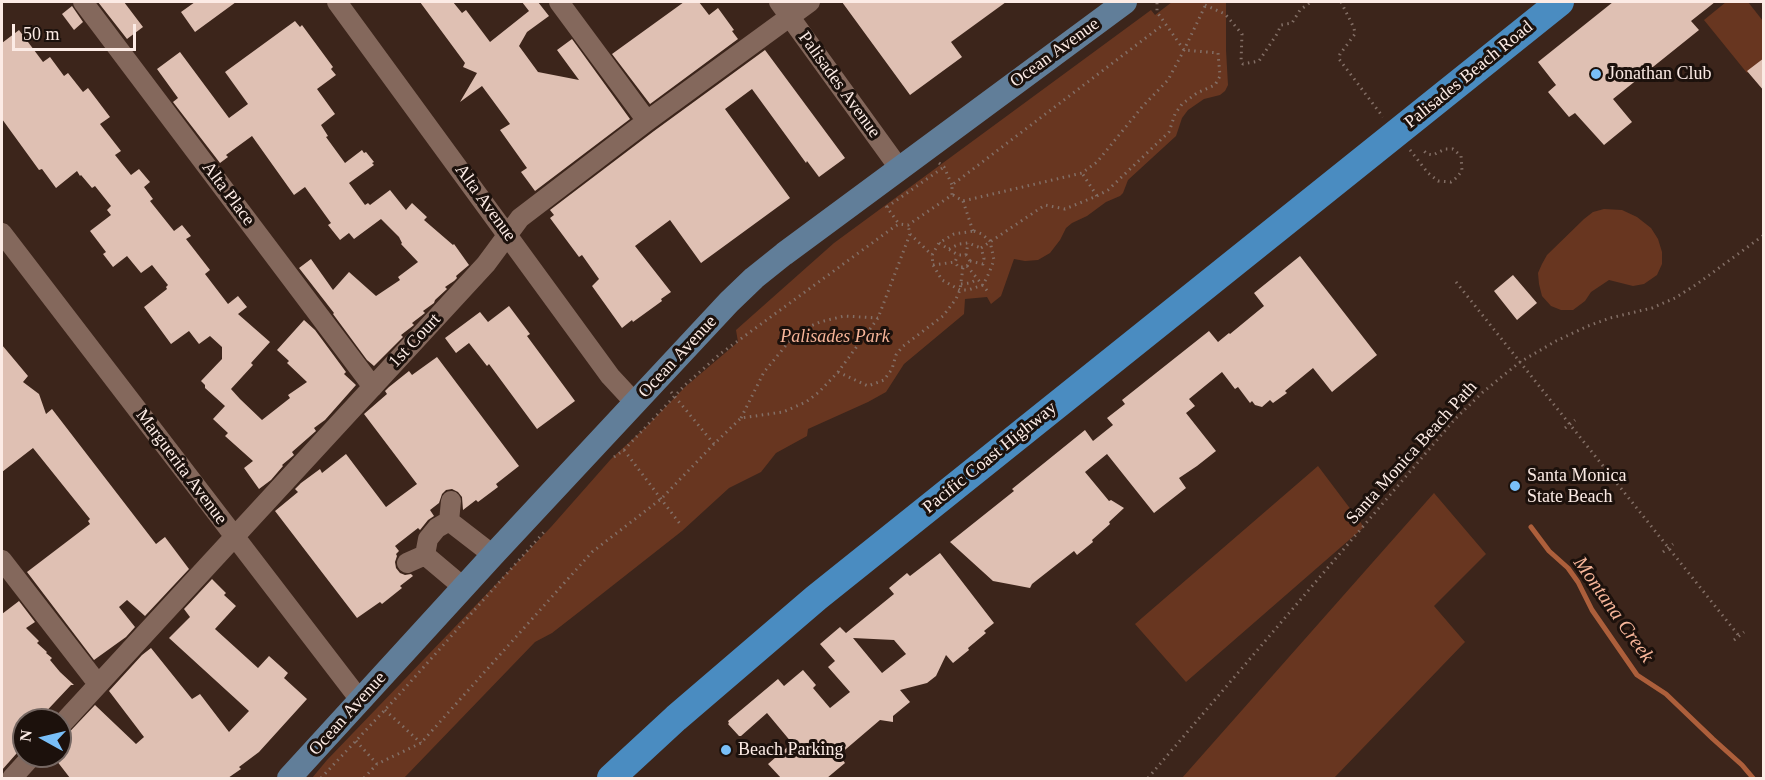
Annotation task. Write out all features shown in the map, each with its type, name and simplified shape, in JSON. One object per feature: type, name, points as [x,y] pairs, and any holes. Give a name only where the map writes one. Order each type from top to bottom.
[{"type":"highway","name":"Palisades Beach Road","points":[[1378,148],[1560,2]]},
{"type":"highway","name":"Pacific Coast Highway","points":[[611,778],[676,718],[816,598],[1325,188],[1378,148]]},
{"type":"main road","name":"Ocean Avenue","points":[[289,778],[463,587],[754,278],[1125,2]]},
{"type":"street","name":"Alta Place","points":[[83,2],[373,387]]},
{"type":"street","name":"Alta Avenue","points":[[337,2],[610,376],[635,403]]},
{"type":"street","points":[[559,2],[647,121]]},
{"type":"street","name":"1st Court","points":[[72,713],[486,264],[520,218],[647,121],[784,9],[810,2]]},
{"type":"street","name":"Palisades Avenue","points":[[784,9],[899,168]]},
{"type":"street","name":"Marguerita Avenue","points":[[2,233],[360,700]]},
{"type":"street","points":[[425,555],[428,539],[450,511],[493,555]]},
{"type":"street","points":[[407,563],[425,555]]},
{"type":"street","points":[[425,555],[463,587]]},
{"type":"street","points":[[2,560],[98,684]]},
{"type":"path","points":[[963,201],[1082,173],[1097,162],[1142,107],[1168,80],[1206,3],[1231,19],[1242,34],[1241,62],[1243,64],[1259,62],[1278,34],[1281,25],[1292,23],[1300,10],[1311,2]]},
{"type":"path","points":[[1340,54],[1354,34],[1354,28],[1341,2]]},
{"type":"path","points":[[981,248],[1045,205],[1065,210],[1107,190],[1169,132],[1175,114],[1182,105],[1197,93],[1215,85],[1220,76],[1218,53],[1184,50],[1157,12],[1157,3]]},
{"type":"path","points":[[952,185],[1164,24]]},
{"type":"path","points":[[1423,150],[1433,155],[1445,149],[1453,149],[1461,156],[1462,171],[1451,182],[1438,181],[1428,172]]},
{"type":"path","points":[[939,163],[944,167],[952,185],[952,195]]},
{"type":"path","points":[[899,224],[885,205],[944,167]]},
{"type":"path","points":[[1082,173],[1097,196]]},
{"type":"path","points":[[952,195],[963,201],[974,231]]},
{"type":"path","points":[[611,459],[720,354],[899,224],[908,225],[952,195]]},
{"type":"path","points":[[741,418],[783,412],[806,402],[838,372],[878,318],[910,234],[908,225]]},
{"type":"path","points":[[974,231],[990,241],[994,260],[983,285],[960,290],[942,280],[933,265],[932,255],[939,243],[954,234],[974,231]]},
{"type":"path","points":[[910,234],[932,255]]},
{"type":"path","name":"Santa Monica Beach Path","points":[[1148,778],[1455,419],[1483,392],[1520,362],[1556,341],[1610,318],[1652,308],[1675,298],[1764,235]]},
{"type":"path","points":[[939,243],[958,255],[966,255]]},
{"type":"path","points":[[949,249],[958,244],[968,243],[981,248]]},
{"type":"path","points":[[968,243],[966,255],[970,261],[983,264],[981,248]]},
{"type":"path","points":[[955,262],[958,255]]},
{"type":"path","points":[[838,372],[868,386],[884,380],[902,347],[943,316],[956,299],[965,267],[970,261]]},
{"type":"path","points":[[933,265],[955,262]]},
{"type":"path","points":[[955,262],[958,267],[965,267],[989,293]]},
{"type":"path","points":[[961,284],[978,279]]},
{"type":"path","points":[[1456,282],[1739,636]]},
{"type":"path","points":[[364,778],[377,764],[421,743],[592,552],[661,499],[741,418],[764,372],[796,332],[820,322],[844,316],[878,318]]},
{"type":"path","points":[[671,392],[714,444]]},
{"type":"path","points":[[1565,428],[1575,420]]},
{"type":"path","points":[[622,448],[680,524]]},
{"type":"path","points":[[321,778],[548,528]]},
{"type":"path","points":[[1663,552],[1673,544]]},
{"type":"path","points":[[1734,640],[1744,632]]},
{"type":"path","points":[[385,710],[421,743]]},
{"type":"path","points":[[356,741],[377,764]]},
{"type":"green space","name":"Palisades Park","points":[[1172,2],[1226,2],[1228,85],[1220,95],[1204,99],[1188,110],[1182,118],[1176,136],[1128,180],[1120,196],[1072,223],[1066,228],[1050,253],[1038,260],[1014,259],[1001,296],[991,304],[987,297],[965,299],[964,314],[904,364],[886,392],[808,429],[807,436],[776,453],[761,472],[729,488],[682,531],[552,633],[535,642],[404,778],[312,778],[551,527],[611,459],[685,387],[738,342],[736,330],[834,243],[1151,10],[1155,15]]},
{"type":"green space","points":[[1726,2],[1748,2],[1763,21],[1763,59],[1747,73],[1704,20]]},
{"type":"green space","points":[[1604,209],[1622,210],[1637,217],[1651,228],[1662,252],[1662,264],[1657,275],[1644,284],[1633,286],[1609,280],[1591,292],[1585,301],[1573,310],[1561,310],[1551,306],[1542,296],[1539,284],[1538,273],[1542,264],[1547,255],[1584,219],[1593,212]]},
{"type":"green space","points":[[1318,466],[1364,527],[1186,682],[1135,624]]},
{"type":"green space","points":[[1434,493],[1486,554],[1434,606],[1465,642],[1334,778],[1182,778]]},
{"type":"building","points":[[98,2],[124,2],[143,27],[127,39]]},
{"type":"building","points":[[195,2],[236,2],[195,32],[181,12]]},
{"type":"building","points":[[420,2],[453,2],[462,13],[466,10],[490,42],[529,11],[522,2],[538,2],[549,16],[527,32],[519,46],[538,72],[579,80],[557,50],[572,39],[630,119],[535,191],[521,172],[527,168],[500,130],[510,124],[482,86],[460,102],[477,73],[463,67],[465,63]]},
{"type":"building","points":[[684,2],[699,2],[709,15],[718,8],[738,39],[650,104],[612,54]]},
{"type":"building","points":[[842,2],[1006,2],[951,42],[962,57],[910,95]]},
{"type":"building","name":"Jonathan Club","points":[[1613,2],[1715,2],[1691,21],[1699,30],[1613,99],[1632,122],[1604,145],[1575,113],[1569,117],[1548,92],[1556,85],[1538,62]]},
{"type":"building","points":[[72,6],[83,22],[74,30],[62,14]]},
{"type":"building","points":[[295,21],[300,27],[302,25],[333,67],[331,69],[336,75],[317,89],[335,114],[321,125],[328,136],[326,137],[345,163],[362,150],[374,162],[372,163],[374,165],[349,183],[365,205],[368,203],[370,205],[390,190],[406,210],[412,203],[427,217],[424,220],[454,244],[469,265],[445,287],[447,289],[423,311],[425,313],[412,323],[414,325],[401,335],[403,337],[374,366],[367,360],[299,268],[311,259],[333,290],[349,272],[376,296],[400,280],[398,277],[418,262],[401,244],[399,237],[381,219],[354,239],[349,233],[340,240],[328,225],[331,223],[305,187],[294,195],[252,136],[226,155],[228,157],[220,163],[173,102],[178,98],[157,69],[180,52],[229,118],[248,104],[225,72]]},
{"type":"building","points":[[19,30],[43,62],[50,57],[64,76],[68,73],[83,92],[88,88],[110,117],[100,124],[121,151],[115,155],[131,175],[139,169],[150,182],[144,187],[153,199],[150,201],[174,231],[182,225],[191,236],[186,239],[210,270],[205,274],[228,304],[238,296],[247,307],[238,314],[270,342],[231,389],[240,399],[262,420],[290,398],[288,395],[307,382],[277,350],[304,320],[315,330],[346,372],[344,374],[356,385],[325,420],[314,428],[316,431],[292,452],[294,455],[282,465],[271,480],[259,489],[244,468],[253,461],[225,436],[228,433],[213,419],[225,406],[205,388],[201,381],[222,359],[222,347],[210,336],[199,344],[189,331],[171,344],[144,307],[167,289],[168,285],[152,265],[141,273],[127,256],[113,267],[103,254],[106,252],[90,231],[111,215],[107,210],[111,206],[95,186],[92,188],[77,171],[56,188],[42,169],[39,170],[2,119],[2,43]]},
{"type":"building","points":[[765,50],[845,158],[819,177],[807,161],[806,163],[752,89],[725,109],[790,198],[701,263],[670,220],[635,246],[671,292],[661,299],[662,301],[622,328],[592,286],[599,279],[582,255],[579,257],[550,218],[554,215],[550,210]]},
{"type":"building","points":[[1764,58],[1764,91],[1747,71]]},
{"type":"building","points":[[1300,256],[1377,355],[1332,392],[1313,368],[1285,391],[1287,393],[1273,403],[1270,400],[1262,407],[1255,405],[1252,401],[1250,403],[1238,387],[1235,389],[1222,372],[1189,399],[1195,406],[1186,413],[1216,451],[1179,478],[1186,488],[1154,513],[1107,454],[1085,472],[1109,501],[1124,508],[1092,540],[1093,542],[1077,555],[1074,551],[1030,588],[993,581],[950,542],[1085,430],[1093,441],[1113,425],[1107,418],[1125,404],[1122,400],[1209,331],[1218,342],[1230,334],[1264,306],[1254,293]]},
{"type":"building","points":[[1513,275],[1537,303],[1517,320],[1494,291]]},
{"type":"building","points":[[509,306],[530,334],[527,336],[575,401],[537,429],[489,364],[487,366],[469,343],[456,353],[445,338],[480,312],[488,322]]},
{"type":"building","points":[[2,345],[28,376],[23,382],[39,394],[46,414],[52,409],[156,544],[165,537],[189,569],[145,616],[127,600],[119,607],[135,627],[126,637],[94,660],[27,572],[90,524],[88,521],[90,519],[33,448],[2,472]]},
{"type":"building","points":[[437,357],[519,466],[496,484],[498,487],[463,510],[462,497],[458,492],[452,489],[446,490],[439,503],[430,510],[434,516],[420,530],[418,528],[395,546],[399,551],[396,554],[396,568],[400,573],[413,576],[382,604],[380,602],[357,618],[275,511],[298,492],[295,489],[301,483],[320,469],[322,473],[346,454],[386,507],[417,484],[364,414],[387,394],[385,391],[389,387],[409,371],[412,375]]},
{"type":"building","points":[[940,553],[994,623],[968,648],[969,650],[953,663],[946,655],[936,676],[927,683],[900,690],[910,702],[893,716],[893,722],[880,720],[839,755],[845,763],[827,778],[781,778],[768,764],[792,743],[767,713],[741,736],[728,724],[728,721],[778,679],[784,686],[803,670],[816,685],[813,688],[830,708],[850,692],[828,667],[835,661],[820,644],[840,627],[846,633],[894,594],[889,588],[907,573],[910,576]],"holes":[[[853,638],[894,640],[906,654],[882,673]]]},
{"type":"building","points":[[212,579],[236,606],[215,629],[258,668],[269,656],[288,673],[284,678],[307,699],[259,752],[228,778],[70,778],[62,768],[72,768],[72,729],[95,705],[136,744],[144,737],[109,691],[151,648],[192,699],[200,694],[229,732],[249,711],[169,638],[190,617],[184,609]]},
{"type":"building","points":[[19,601],[35,622],[26,628],[39,641],[37,643],[52,658],[50,660],[60,672],[74,685],[71,685],[49,708],[12,708],[12,759],[2,770],[2,614]]},
{"type":"waterway","name":"Montana Creek","points":[[1531,527],[1549,551],[1568,568],[1592,610],[1637,675],[1666,694],[1753,778]]},
{"type":"place","name":"Jonathan Club","points":[[1596,74]]},
{"type":"place","name":"Santa Monica State Beach","points":[[1515,486]]},
{"type":"place","name":"Beach Parking","points":[[726,750]]}]
